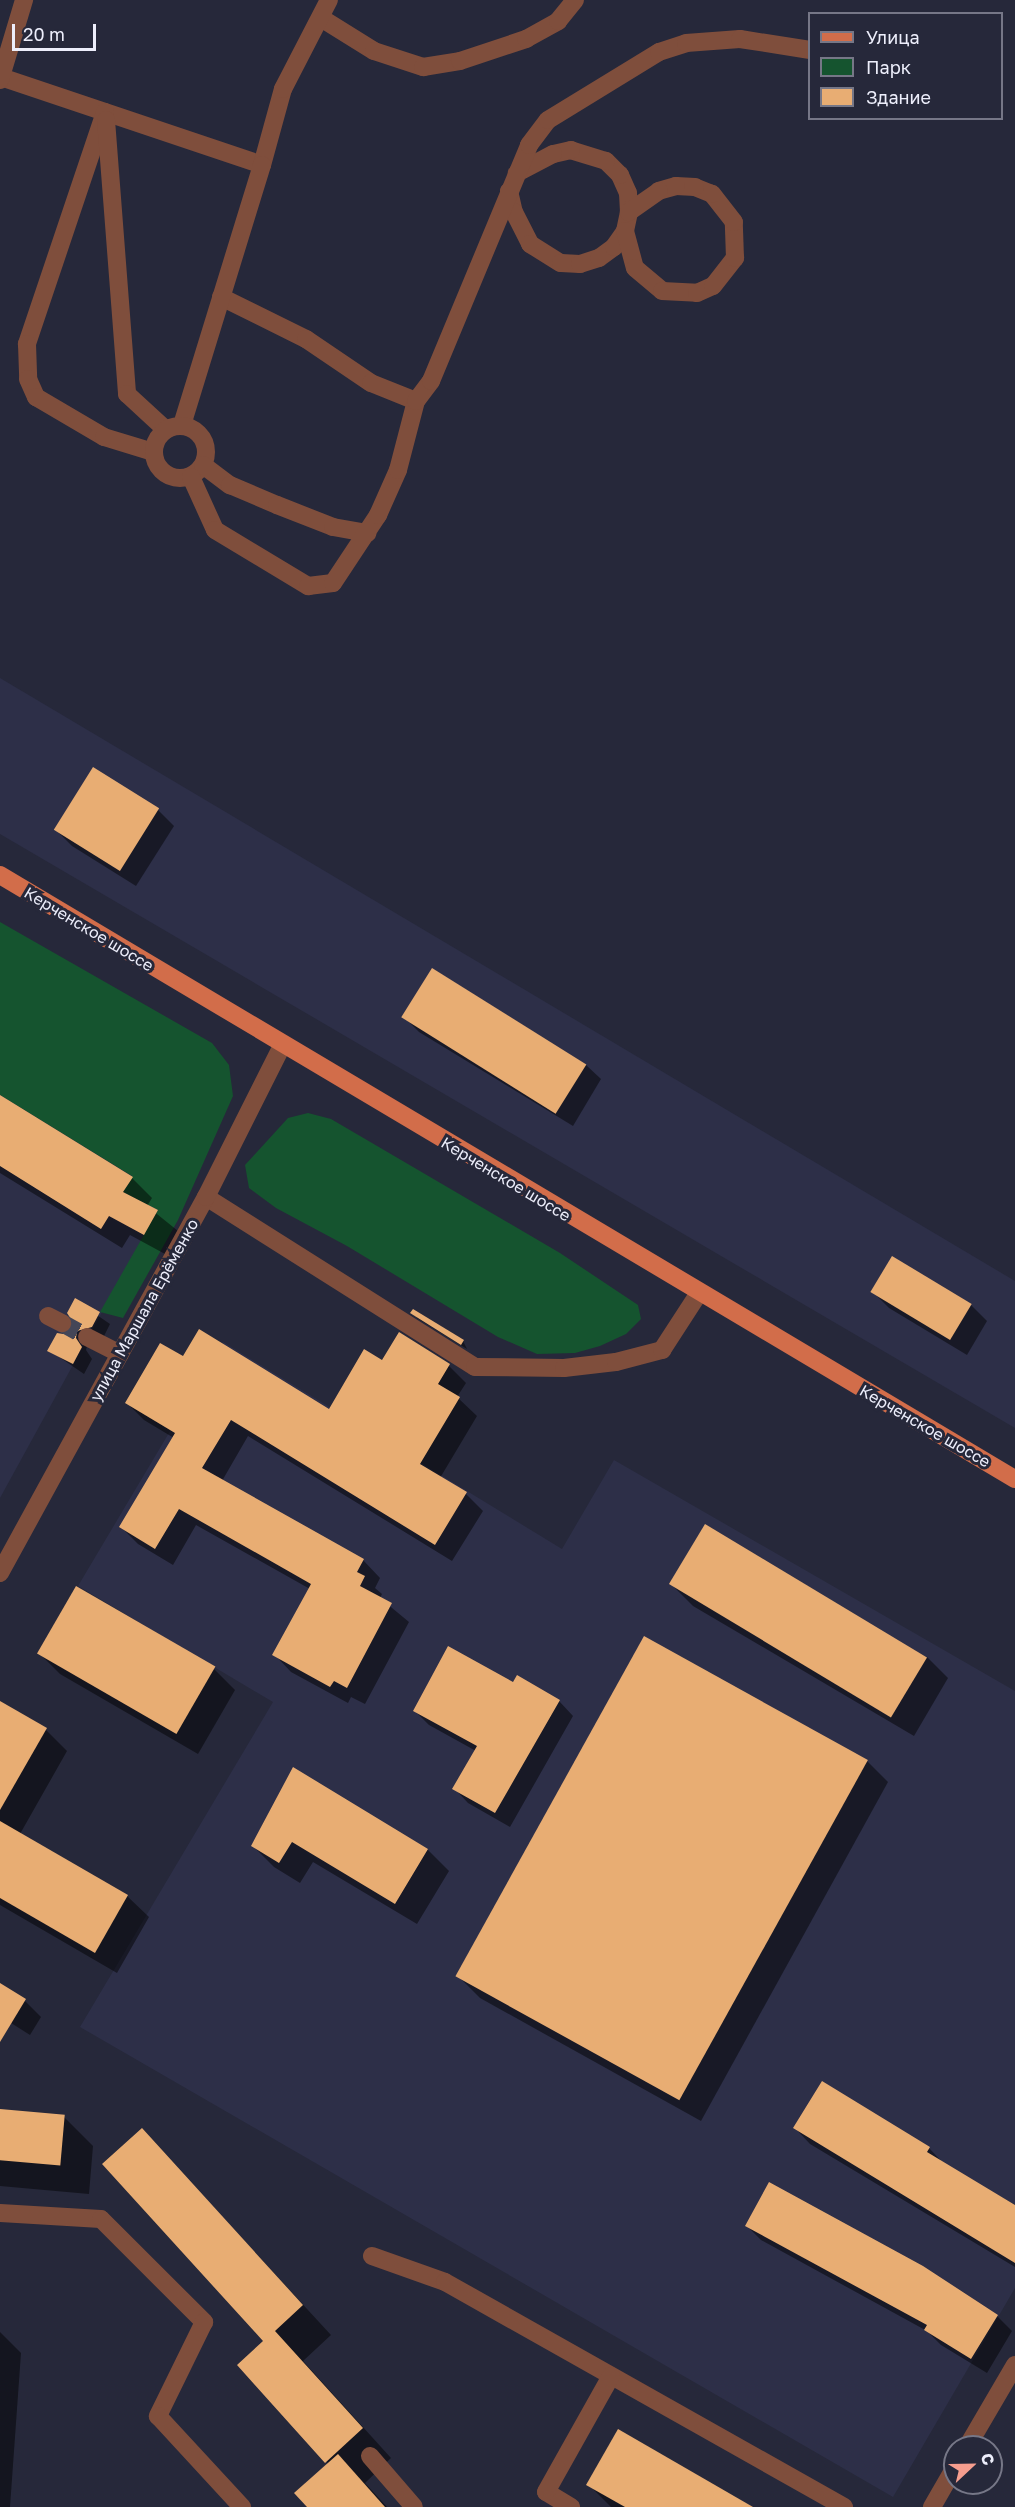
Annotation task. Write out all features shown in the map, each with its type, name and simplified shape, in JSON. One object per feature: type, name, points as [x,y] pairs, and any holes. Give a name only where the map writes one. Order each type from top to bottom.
[{"type":"main road","name":"Керченское шоссе","points":[[0,875],[282,1046],[1015,1479]]},
{"type":"street","points":[[24,0],[0,78],[262,165]]},
{"type":"street","points":[[153,452],[174,428],[221,297],[283,88],[329,0]]},
{"type":"street","points":[[321,18],[374,51],[423,67],[460,62],[526,39],[558,21],[575,0]]},
{"type":"street","points":[[105,112],[127,394],[174,428],[203,439],[197,471],[215,530],[308,586],[333,583],[367,532],[398,470],[416,401],[431,381],[529,144],[548,120],[659,52],[686,43],[740,39],[808,50]]},
{"type":"street","points":[[105,112],[27,344],[28,379],[36,397],[104,437],[153,452],[165,474],[197,471],[333,527],[367,532]]},
{"type":"street","points":[[509,191],[514,212],[530,244],[561,263],[580,264],[599,258],[614,247],[625,231],[629,212],[628,193],[620,175],[606,161],[589,153],[571,150],[554,154],[517,173]]},
{"type":"street","points":[[625,231],[635,268],[662,291],[679,295],[713,286],[735,258],[737,240],[734,222],[712,194],[695,187],[676,186],[658,191],[629,212]]},
{"type":"street","points":[[221,297],[306,339],[371,382],[416,401]]},
{"type":"street","name":"улица Маршала Ерёменко","points":[[0,1572],[206,1197],[282,1046]]},
{"type":"street","points":[[206,1197],[475,1367],[564,1368],[616,1362],[662,1350],[699,1293]]},
{"type":"street","points":[[87,1337],[120,1353]]},
{"type":"street","points":[[0,2213],[102,2219],[204,2322],[158,2416],[242,2507]]},
{"type":"street","points":[[372,2256],[445,2282],[844,2507]]},
{"type":"street","points":[[974,2435],[1015,2365]]},
{"type":"street","points":[[571,2507],[546,2492],[611,2376]]},
{"type":"street","points":[[370,2456],[414,2507]]},
{"type":"street","points":[[932,2507],[943,2488]]},
{"type":"shaded area","points":[[0,678],[1015,1281],[1015,1428],[0,834]]},
{"type":"shaded area","points":[[0,1095],[133,1177],[158,1210],[0,1498]]},
{"type":"shaded area","points":[[223,1342],[562,1549],[614,1460],[1015,1691],[1015,2288],[893,2497],[80,2027],[273,1702],[78,1586]]},
{"type":"green space","points":[[0,922],[212,1043],[229,1065],[233,1096],[178,1220],[123,1318],[100,1312],[158,1210],[123,1192],[132,1176],[0,1095]]},
{"type":"green space","points":[[308,1113],[331,1119],[560,1253],[638,1305],[641,1319],[626,1334],[600,1346],[575,1353],[537,1354],[498,1337],[347,1246],[276,1208],[249,1188],[245,1165],[288,1118]]},
{"type":"building","points":[[93,767],[159,808],[120,871],[54,830]]},
{"type":"building","points":[[432,968],[586,1064],[556,1114],[401,1017]]},
{"type":"building","points":[[0,1095],[133,1177],[123,1192],[158,1210],[144,1235],[109,1216],[101,1229],[0,1166]]},
{"type":"building","points":[[892,1256],[972,1304],[950,1340],[870,1292]]},
{"type":"building","points":[[75,1298],[100,1312],[92,1327],[77,1331],[76,1338],[82,1347],[73,1364],[47,1351],[57,1333],[63,1334],[72,1329],[73,1322],[67,1313]]},
{"type":"building","points":[[413,1309],[464,1340],[461,1345],[410,1313]]},
{"type":"building","points":[[199,1329],[329,1409],[364,1349],[382,1360],[399,1332],[450,1364],[438,1384],[460,1397],[420,1464],[467,1492],[435,1545],[231,1420],[202,1468],[364,1559],[357,1572],[365,1576],[360,1586],[392,1603],[347,1688],[334,1681],[330,1687],[272,1655],[311,1584],[179,1509],[155,1549],[119,1527],[175,1433],[125,1403],[160,1343],[183,1356]]},
{"type":"building","points":[[705,1524],[927,1657],[891,1717],[669,1584]]},
{"type":"building","points":[[76,1586],[215,1666],[176,1734],[37,1654]]},
{"type":"building","points":[[644,1636],[868,1760],[679,2100],[455,1976]]},
{"type":"building","points":[[448,1646],[513,1682],[517,1675],[560,1700],[495,1813],[452,1789],[477,1746],[413,1711]]},
{"type":"building","points":[[0,1701],[47,1728],[0,1810]]},
{"type":"building","points":[[293,1767],[428,1849],[395,1904],[292,1842],[279,1863],[251,1846]]},
{"type":"building","points":[[0,1821],[128,1895],[95,1953],[0,1898]]},
{"type":"building","points":[[0,1983],[26,1999],[0,2042]]},
{"type":"building","points":[[822,2081],[930,2147],[927,2152],[1015,2205],[1015,2263],[793,2128]]},
{"type":"building","points":[[0,2109],[65,2115],[60,2165],[0,2160]]},
{"type":"building","points":[[142,2128],[303,2305],[275,2331],[363,2428],[325,2463],[237,2365],[263,2341],[102,2164]]},
{"type":"building","points":[[769,2182],[923,2266],[998,2315],[971,2359],[924,2330],[927,2325],[745,2226]]},
{"type":"building","points":[[618,2429],[753,2507],[625,2507],[586,2485]]},
{"type":"building","points":[[338,2454],[385,2507],[307,2507],[294,2493]]},
{"type":"tunnel","points":[[62,1323],[87,1337]]}]
